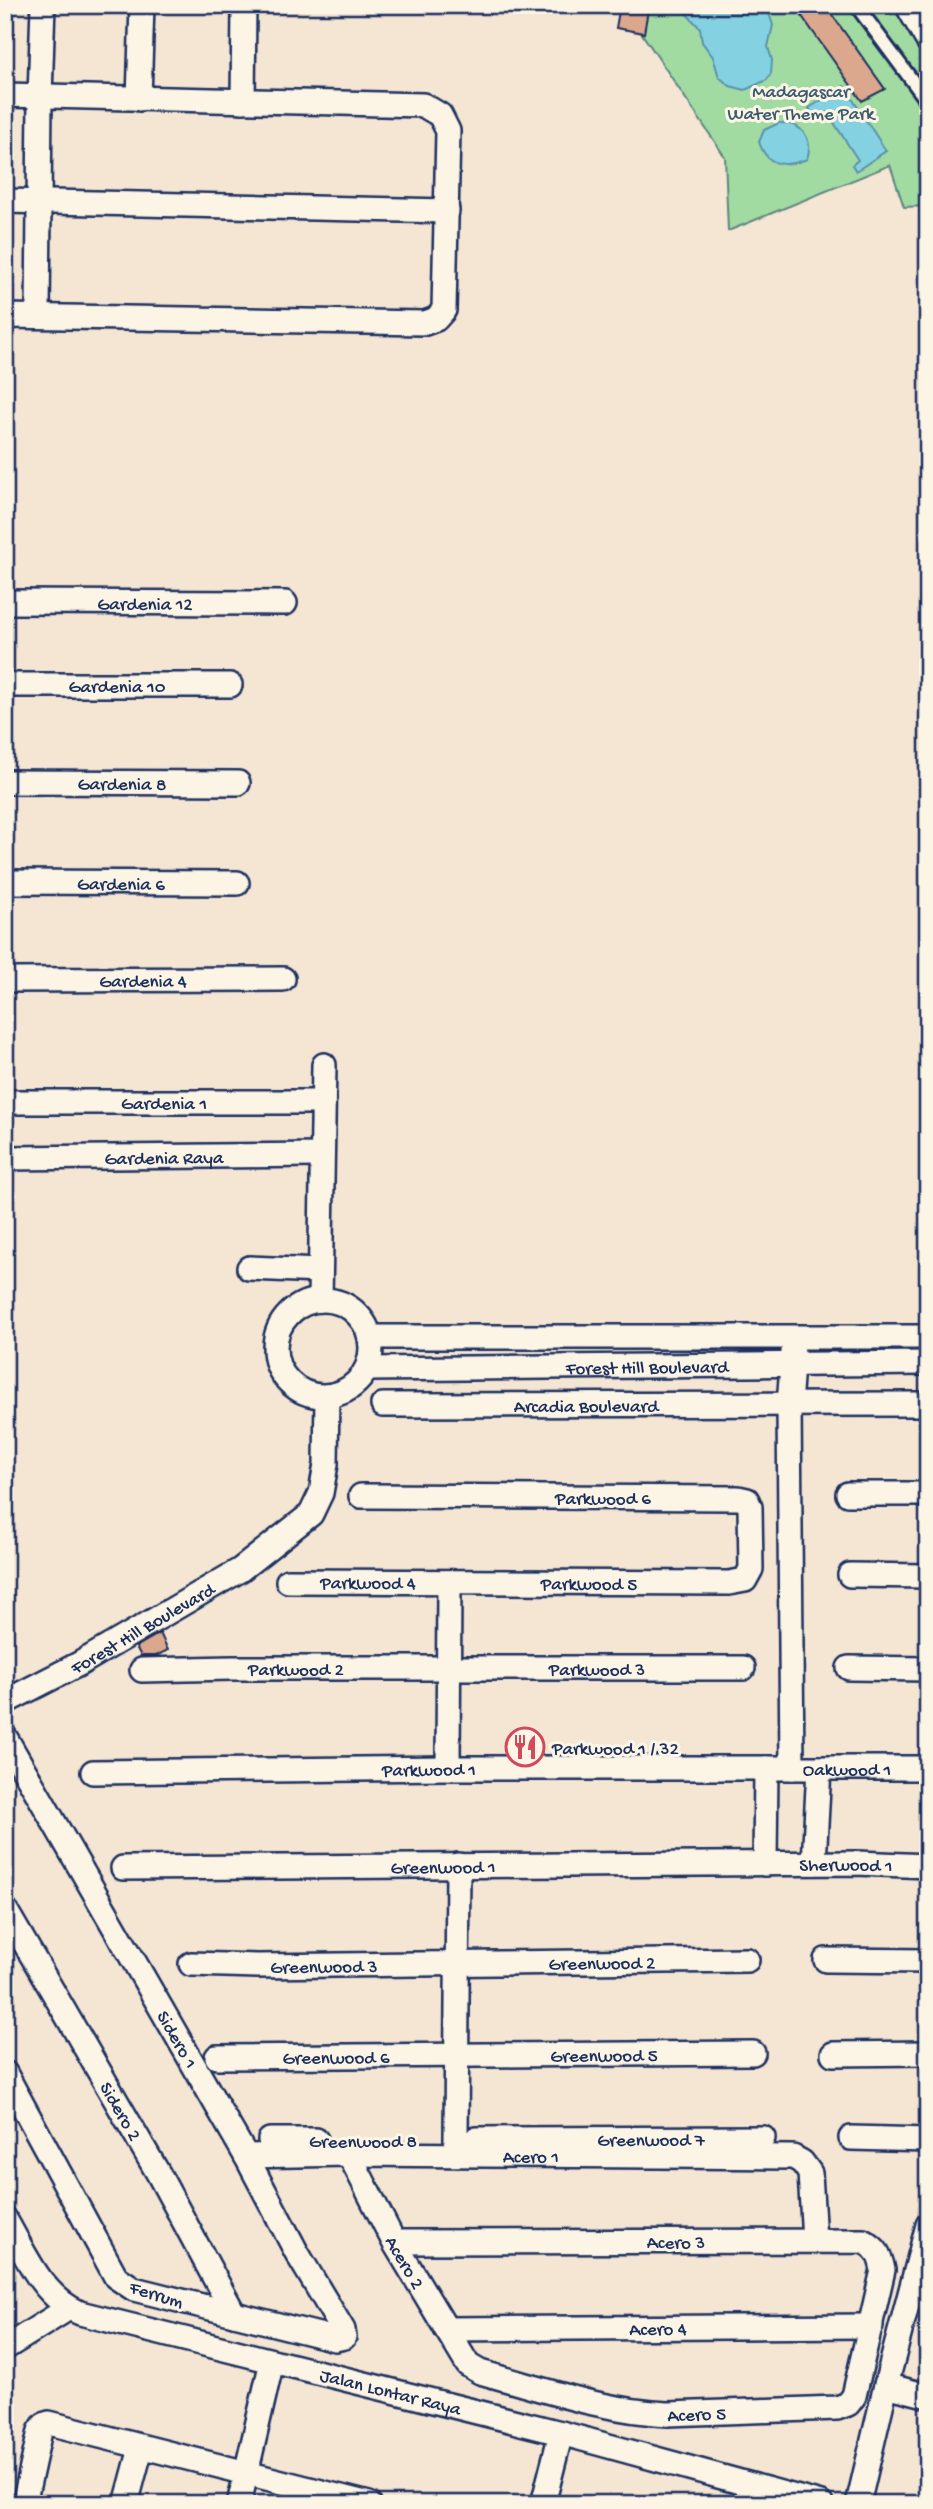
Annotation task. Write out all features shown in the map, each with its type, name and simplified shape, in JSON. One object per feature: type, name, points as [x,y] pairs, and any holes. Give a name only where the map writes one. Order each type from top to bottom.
[{"type":"street","points":[[38,316],[43,5]]},
{"type":"street","points":[[139,99],[142,5]]},
{"type":"street","points":[[243,101],[244,5]]},
{"type":"street","points":[[906,5],[928,41]]},
{"type":"street","points":[[5,95],[423,105],[440,115],[448,131],[444,310],[436,319],[425,323],[5,316]]},
{"type":"street","points":[[5,201],[447,211]]},
{"type":"street","name":"Gardenia 12","points":[[5,602],[285,603]]},
{"type":"street","name":"Gardenia 10","points":[[5,685],[230,685]]},
{"type":"street","name":"Gardenia 8","points":[[5,782],[238,783]]},
{"type":"street","name":"Gardenia 6","points":[[5,882],[237,883]]},
{"type":"street","name":"Gardenia 4","points":[[5,980],[283,979]]},
{"type":"street","points":[[320,1300],[324,1065]]},
{"type":"street","name":"Gardenia 1","points":[[5,1101],[323,1102]]},
{"type":"street","name":"Gardenia Raya","points":[[5,1158],[322,1155]]},
{"type":"street","points":[[249,1268],[320,1271]]},
{"type":"street","points":[[320,1300],[337,1302],[352,1310],[363,1322],[370,1337],[372,1353],[367,1369],[357,1383],[343,1392],[327,1396],[310,1394],[295,1387],[283,1375],[276,1360],[275,1343],[280,1327],[290,1314],[304,1304],[320,1300]]},
{"type":"street","name":"Forest Hill Boulevard","points":[[370,1337],[928,1337]]},
{"type":"street","points":[[792,1768],[789,1405],[793,1339]]},
{"type":"street","name":"Forest Hill Boulevard","points":[[367,1369],[928,1363]]},
{"type":"street","name":"Forest Hill Boulevard","points":[[5,1702],[79,1664],[240,1570],[311,1514],[321,1493],[326,1464],[327,1396]]},
{"type":"street","name":"Arcadia Boulevard","points":[[383,1405],[928,1404]]},
{"type":"street","points":[[849,1494],[928,1494]]},
{"type":"street","name":"Parkwood 6","points":[[361,1496],[747,1500],[750,1507],[751,1569],[745,1580],[729,1583]]},
{"type":"street","points":[[850,1575],[928,1576]]},
{"type":"street","name":"Parkwood 4","points":[[288,1581],[449,1582]]},
{"type":"street","points":[[448,1768],[449,1582]]},
{"type":"street","name":"Parkwood 5","points":[[449,1582],[729,1583]]},
{"type":"street","name":"Parkwood 3","points":[[450,1668],[743,1668]]},
{"type":"street","name":"Parkwood 2","points":[[142,1670],[450,1668]]},
{"type":"street","points":[[849,1668],[928,1669]]},
{"type":"street","name":"Sidero 1","points":[[7,1742],[246,2156],[297,2253],[343,2330],[344,2337]]},
{"type":"street","points":[[765,1864],[766,1768]]},
{"type":"street","name":"Oakwood 1","points":[[766,1768],[928,1768]]},
{"type":"street","name":"Parkwood 1","points":[[93,1772],[766,1768]]},
{"type":"street","points":[[814,1863],[819,1768]]},
{"type":"street","name":"Sherwood 1","points":[[765,1864],[928,1866]]},
{"type":"street","name":"Greenwood 1","points":[[123,1868],[765,1864]]},
{"type":"street","points":[[456,2139],[454,2055],[458,1865]]},
{"type":"street","name":"Sidero 2","points":[[5,1909],[158,2173],[234,2314]]},
{"type":"street","name":"Greenwood 2","points":[[457,1964],[747,1960]]},
{"type":"street","points":[[826,1960],[928,1961]]},
{"type":"street","name":"Greenwood 3","points":[[191,1964],[457,1964]]},
{"type":"street","name":"Greenwood 5","points":[[454,2055],[752,2053]]},
{"type":"street","points":[[833,2054],[928,2053]]},
{"type":"street","name":"Greenwood 6","points":[[217,2057],[454,2055]]},
{"type":"street","name":"Ferrum","points":[[5,2073],[116,2277],[134,2289],[335,2339],[344,2337]]},
{"type":"street","name":"Greenwood 7","points":[[456,2139],[763,2138]]},
{"type":"street","points":[[851,2138],[928,2140]]},
{"type":"street","name":"Greenwood 8","points":[[270,2140],[456,2139]]},
{"type":"street","name":"Acero 1","points":[[246,2156],[349,2154],[793,2157],[802,2162],[810,2173],[814,2240]]},
{"type":"street","name":"Acero 2","points":[[349,2154],[394,2242],[468,2365]]},
{"type":"street","name":"Jalan Lontar Raya","points":[[5,2219],[41,2281],[52,2295],[69,2308],[561,2433],[821,2504]]},
{"type":"street","points":[[858,2504],[886,2385],[922,2277],[928,2225]]},
{"type":"street","name":"Acero 3","points":[[394,2242],[863,2241],[874,2246],[880,2256],[883,2270],[871,2326]]},
{"type":"street","points":[[5,2348],[69,2308]]},
{"type":"street","name":"Acero 4","points":[[446,2329],[871,2326]]},
{"type":"street","name":"Acero 5","points":[[468,2365],[480,2372],[642,2413],[837,2408],[849,2403],[854,2396],[871,2326]]},
{"type":"street","points":[[239,2504],[272,2361]]},
{"type":"street","points":[[886,2385],[928,2396]]},
{"type":"street","points":[[24,2504],[40,2431],[49,2423],[369,2504]]},
{"type":"street","points":[[543,2504],[561,2433]]},
{"type":"street","points":[[126,2504],[141,2448]]},
{"type":"lane","points":[[856,5],[928,102]]},
{"type":"green space","name":"Madagascar Water Theme Park","points":[[894,5],[928,56],[928,206],[904,207],[890,165],[728,231],[725,157],[624,7]]},
{"type":"water","points":[[683,5],[766,5],[773,25],[768,47],[772,60],[771,73],[767,80],[745,90],[730,86],[719,77],[713,57],[702,42],[700,28],[683,10]]},
{"type":"water","points":[[844,86],[886,151],[856,171],[852,165],[858,160],[827,112],[816,119],[809,108]]},
{"type":"water","points":[[779,123],[794,125],[804,133],[809,144],[807,159],[791,164],[777,163],[762,150],[759,142],[764,130]]},
{"type":"building","points":[[620,5],[648,10],[644,33],[616,28]]},
{"type":"building","points":[[794,5],[825,5],[885,89],[862,101]]},
{"type":"building","points":[[160,1633],[168,1650],[156,1656],[141,1656],[136,1647]]},
{"type":"place","name":"Parkwood 1 / 32","points":[[525,1747]]}]
